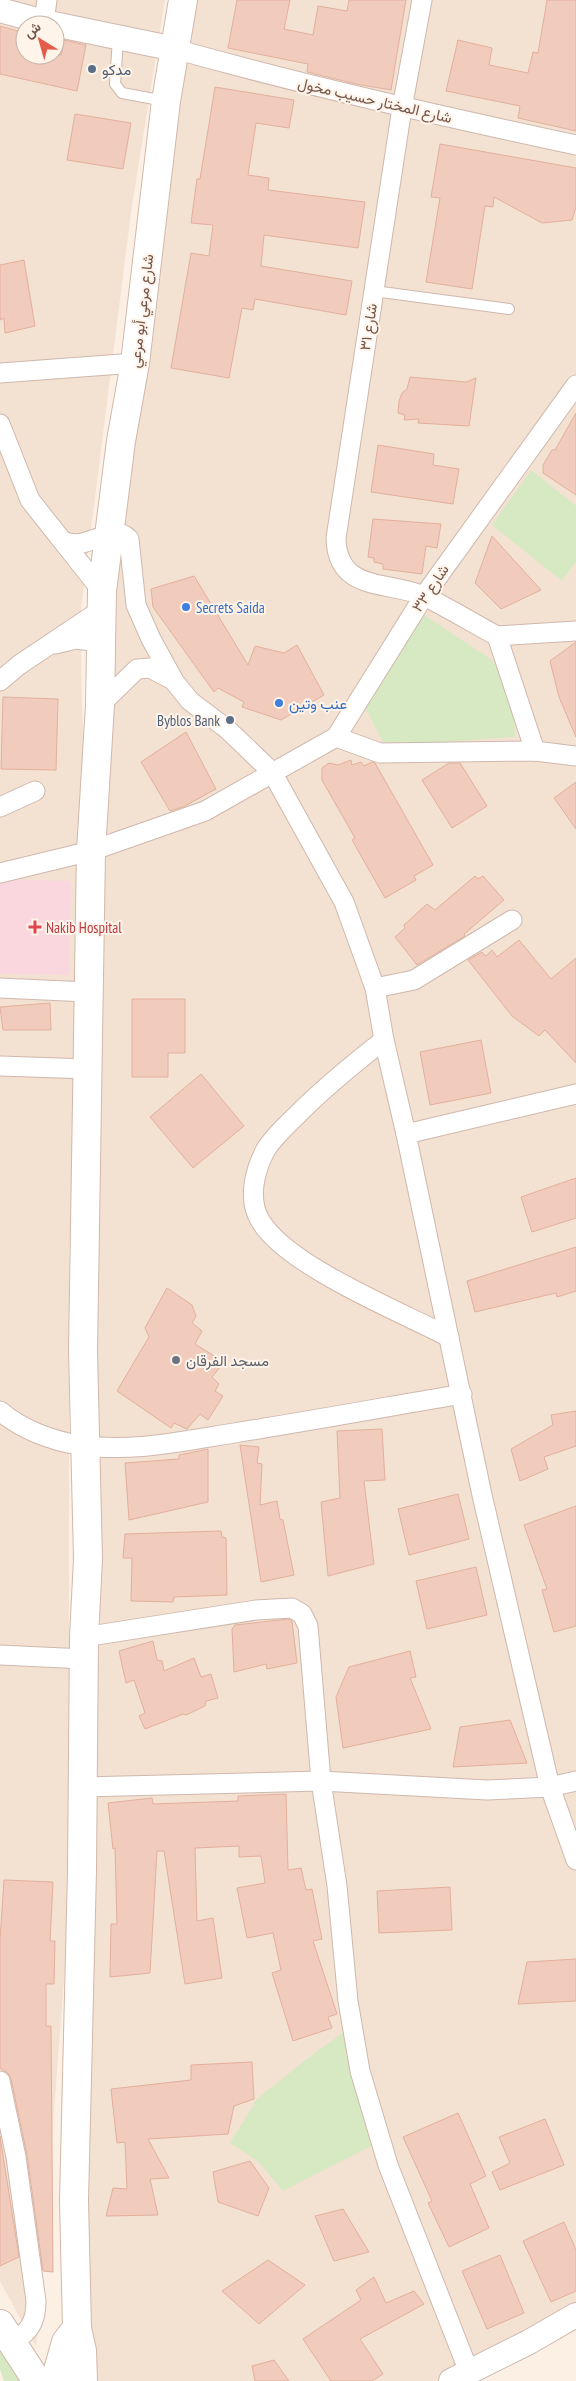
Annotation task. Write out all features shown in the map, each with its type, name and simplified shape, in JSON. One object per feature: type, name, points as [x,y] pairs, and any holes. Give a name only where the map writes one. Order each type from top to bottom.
[{"type":"main road","name":"شارع مرعي أبو مرعي","points":[[82,2381],[82,2351],[77,2328],[74,2202],[84,1648],[88,1559],[83,1304],[89,1069],[88,992],[91,851],[100,705],[92,622],[110,532],[135,362],[166,101],[182,0]]},
{"type":"main road","points":[[55,2381],[66,2342],[77,2328]]},
{"type":"main road","points":[[6,2333],[37,2381]]},
{"type":"street","name":"شارع ٣١","points":[[422,0],[402,108],[336,548],[339,559],[357,579],[424,596],[497,636]]},
{"type":"street","points":[[0,10],[46,11],[118,38],[175,49]]},
{"type":"street","name":"شارع المختار حسيب مخول","points":[[175,49],[272,76],[402,108],[576,145]]},
{"type":"street","points":[[0,373],[135,362]]},
{"type":"street","name":"شارع ٣٣","points":[[0,873],[91,851],[205,811],[336,737],[424,596],[576,385]]},
{"type":"street","points":[[0,424],[30,500],[63,541],[92,622],[42,649],[0,681]]},
{"type":"street","points":[[63,541],[78,544],[110,532],[124,534],[128,538],[136,605],[151,640],[174,680],[190,701],[228,729],[272,772],[344,902],[374,988],[482,1495],[550,1787],[576,1860]]},
{"type":"street","points":[[535,751],[497,636],[576,631]]},
{"type":"street","points":[[100,705],[137,669],[150,668],[174,680]]},
{"type":"street","points":[[336,737],[380,753],[535,751],[576,756]]},
{"type":"street","points":[[0,807],[35,791]]},
{"type":"street","points":[[374,988],[414,980],[512,920]]},
{"type":"street","points":[[0,988],[88,992]]},
{"type":"street","points":[[384,1040],[331,1081],[270,1144],[258,1169],[253,1197],[255,1209],[268,1233],[296,1255],[336,1280],[449,1336]]},
{"type":"street","points":[[0,1066],[89,1069]]},
{"type":"street","points":[[406,1134],[576,1094]]},
{"type":"street","points":[[0,1411],[28,1428],[63,1441],[85,1446],[111,1448],[188,1440],[340,1417],[462,1394]]},
{"type":"street","points":[[0,1656],[84,1648],[256,1610],[292,1608],[302,1614],[308,1626],[321,1781],[337,1886],[348,2000],[360,2071],[388,2165],[460,2376],[576,2315]]},
{"type":"street","points":[[82,1787],[321,1781],[487,1790],[550,1787],[576,1782]]},
{"type":"street","points":[[0,2081],[16,2157],[36,2301],[34,2322],[26,2334],[6,2333]]},
{"type":"lane","points":[[118,38],[115,84],[117,89],[122,93],[166,101]]},
{"type":"lane","points":[[374,291],[510,309]]},
{"type":"shaded area","points":[[0,0],[165,0],[131,212],[80,617],[84,780],[69,1261],[69,1914],[36,2347],[0,2281]]},
{"type":"shaded area","points":[[186,0],[576,0],[576,2315],[451,2381],[83,2381],[100,705]]},
{"type":"shaded area","name":"Nakib Hospital","points":[[0,879],[71,881],[69,975],[0,974]]},
{"type":"green space","points":[[531,470],[576,506],[576,561],[562,581],[492,525]]},
{"type":"green space","points":[[424,615],[492,660],[514,701],[515,737],[385,746],[366,709]]},
{"type":"green space","points":[[348,2029],[351,2059],[357,2087],[373,2145],[283,2191],[259,2162],[230,2143],[257,2099]]},
{"type":"green space","points":[[0,2343],[23,2381],[4,2381],[0,2369]]},
{"type":"building","points":[[237,0],[290,0],[284,29],[313,35],[318,6],[347,11],[349,0],[406,0],[391,90],[307,72],[308,64],[228,48]]},
{"type":"building","points":[[547,0],[576,0],[576,131],[518,118],[520,106],[446,91],[458,40],[492,48],[489,65],[528,73],[533,52],[538,53]]},
{"type":"building","points":[[0,26],[15,30],[15,65],[65,65],[65,40],[86,45],[77,91],[0,74]]},
{"type":"building","points":[[215,87],[294,100],[289,128],[256,123],[248,175],[269,178],[268,190],[365,202],[358,248],[264,235],[261,266],[352,281],[346,315],[255,299],[253,310],[242,308],[229,378],[171,368],[191,253],[209,256],[213,225],[191,223],[197,179],[200,179]]},
{"type":"building","points":[[75,114],[131,123],[123,169],[67,160]]},
{"type":"building","points":[[440,144],[576,168],[576,207],[572,220],[542,223],[494,197],[493,207],[485,206],[472,289],[426,282],[440,198],[431,197]]},
{"type":"building","points":[[24,260],[35,326],[5,333],[4,318],[0,320],[0,265]]},
{"type":"building","points":[[410,377],[466,382],[476,378],[469,426],[418,423],[419,419],[404,420],[405,415],[398,413],[399,401],[402,393],[407,389]]},
{"type":"building","points":[[576,413],[576,495],[543,473],[543,465],[552,450],[555,450]]},
{"type":"building","points":[[378,445],[434,454],[433,465],[459,469],[453,504],[371,492]]},
{"type":"building","points":[[373,519],[441,524],[437,548],[426,546],[422,574],[383,569],[383,564],[374,562],[374,558],[368,557]]},
{"type":"building","points":[[492,536],[541,590],[501,609],[475,583]]},
{"type":"building","points":[[194,576],[248,665],[255,646],[284,653],[297,645],[324,695],[281,720],[242,707],[244,702],[218,688],[214,692],[153,607],[151,589]]},
{"type":"building","points":[[576,642],[576,737],[559,697],[550,661]]},
{"type":"building","points":[[3,697],[58,699],[56,770],[1,769]]},
{"type":"building","points":[[186,732],[216,789],[183,807],[170,811],[141,762]]},
{"type":"building","points":[[351,760],[352,765],[361,762],[364,766],[372,762],[375,763],[433,865],[414,876],[416,880],[385,898],[352,840],[355,838],[322,780],[322,768],[329,763],[338,765]]},
{"type":"building","points":[[449,763],[460,763],[487,806],[452,828],[422,780]]},
{"type":"building","points":[[576,782],[576,829],[554,798]]},
{"type":"building","points":[[475,876],[478,879],[483,876],[504,900],[464,934],[465,936],[417,965],[395,937],[405,928],[404,925],[427,904],[435,910]]},
{"type":"building","points":[[519,940],[551,979],[576,958],[576,1063],[545,1030],[539,1036],[512,1016],[468,960],[482,952],[486,956],[492,950],[497,957]]},
{"type":"building","points":[[132,999],[185,999],[185,1053],[168,1053],[168,1077],[132,1077]]},
{"type":"building","points":[[50,1003],[51,1030],[3,1030],[0,1007]]},
{"type":"building","points":[[481,1040],[491,1093],[430,1105],[420,1052]]},
{"type":"building","points":[[201,1074],[244,1126],[193,1168],[150,1117]]},
{"type":"building","points":[[576,1178],[576,1218],[532,1232],[521,1197]]},
{"type":"building","points":[[576,1247],[576,1291],[557,1297],[556,1293],[475,1312],[467,1281]]},
{"type":"building","name":"مسجد الفرقان","points":[[167,1288],[192,1305],[196,1316],[192,1323],[202,1331],[195,1344],[216,1357],[216,1362],[220,1367],[212,1377],[219,1384],[215,1391],[223,1396],[208,1420],[200,1414],[187,1429],[174,1423],[171,1428],[117,1391],[149,1337],[145,1328]]},
{"type":"building","points":[[576,1411],[576,1446],[544,1457],[548,1469],[520,1481],[511,1449],[553,1425],[551,1415]]},
{"type":"building","points":[[382,1429],[385,1480],[364,1481],[374,1564],[328,1576],[321,1502],[340,1498],[337,1431]]},
{"type":"building","points":[[240,1445],[259,1447],[257,1463],[262,1464],[260,1505],[277,1501],[280,1519],[283,1520],[294,1575],[261,1582]]},
{"type":"building","points":[[208,1449],[208,1502],[129,1520],[125,1463],[179,1459],[179,1455]]},
{"type":"building","points":[[458,1494],[469,1539],[409,1555],[398,1509]]},
{"type":"building","points":[[576,1506],[576,1626],[554,1632],[542,1590],[547,1589],[524,1525]]},
{"type":"building","points":[[221,1531],[222,1537],[226,1538],[227,1595],[174,1597],[173,1602],[131,1601],[132,1558],[123,1558],[125,1534]]},
{"type":"building","points":[[476,1567],[487,1615],[427,1629],[416,1581]]},
{"type":"building","points":[[289,1619],[292,1621],[297,1663],[267,1669],[266,1664],[234,1672],[232,1629],[235,1625]]},
{"type":"building","points":[[153,1641],[157,1660],[162,1661],[164,1671],[194,1658],[201,1677],[211,1674],[218,1698],[206,1701],[205,1706],[186,1715],[183,1714],[145,1729],[139,1716],[145,1713],[134,1680],[126,1683],[119,1651]]},
{"type":"building","points":[[410,1651],[416,1677],[410,1678],[431,1729],[343,1748],[336,1697],[349,1667]]},
{"type":"building","points":[[510,1720],[527,1763],[453,1767],[460,1727]]},
{"type":"building","points":[[286,1794],[288,1870],[301,1868],[306,1890],[312,1889],[322,1939],[313,1941],[337,2014],[328,2017],[332,2028],[293,2041],[272,1973],[281,1970],[273,1933],[247,1938],[237,1888],[265,1883],[261,1856],[239,1857],[239,1846],[195,1848],[197,1921],[213,1918],[222,1978],[185,1984],[164,1851],[157,1851],[150,1973],[110,1977],[111,1924],[117,1924],[115,1848],[113,1849],[108,1803],[152,1798],[153,1804],[238,1801],[238,1796]]},
{"type":"building","points":[[4,1880],[53,1882],[50,1941],[55,1941],[54,1984],[46,1984],[46,2026],[51,2026],[53,2272],[43,2271],[27,2155],[11,2079],[8,2073],[0,2068],[0,1940]]},
{"type":"building","points":[[450,1887],[452,1930],[379,1933],[377,1891]]},
{"type":"building","points":[[576,1959],[576,2001],[518,2004],[527,1962]]},
{"type":"building","points":[[252,2062],[254,2099],[234,2106],[228,2134],[148,2139],[169,2178],[150,2179],[158,2215],[106,2216],[113,2188],[127,2189],[125,2142],[117,2143],[111,2089],[191,2080],[191,2065]]},
{"type":"building","points":[[458,2113],[486,2176],[470,2184],[489,2228],[449,2247],[428,2203],[432,2201],[403,2137]]},
{"type":"building","points":[[545,2119],[564,2165],[500,2190],[492,2172],[510,2163],[499,2137]]},
{"type":"building","points":[[0,2136],[19,2257],[0,2266]]},
{"type":"building","points":[[250,2161],[269,2188],[258,2216],[218,2202],[213,2172]]},
{"type":"building","points":[[343,2209],[369,2252],[334,2261],[315,2216]]},
{"type":"building","points":[[564,2222],[576,2250],[576,2291],[551,2302],[523,2241]]},
{"type":"building","points":[[500,2255],[524,2313],[487,2329],[462,2271]]},
{"type":"building","points":[[268,2260],[305,2285],[259,2324],[222,2291]]},
{"type":"building","points":[[374,2277],[386,2303],[414,2291],[424,2304],[360,2339],[383,2374],[372,2381],[331,2381],[303,2339],[361,2300],[356,2290]]},
{"type":"building","points":[[274,2360],[289,2381],[255,2381],[252,2366]]},
{"type":"place","name":"مدكو","points":[[92,69]]},
{"type":"place","name":"Secrets Saida","points":[[186,607]]},
{"type":"place","name":"عنب وتين","points":[[279,703]]},
{"type":"place","name":"Byblos Bank","points":[[230,720]]},
{"type":"place","name":"Nakib Hospital","points":[[35,927]]},
{"type":"place","name":"مسجد الفرقان","points":[[176,1360]]}]
